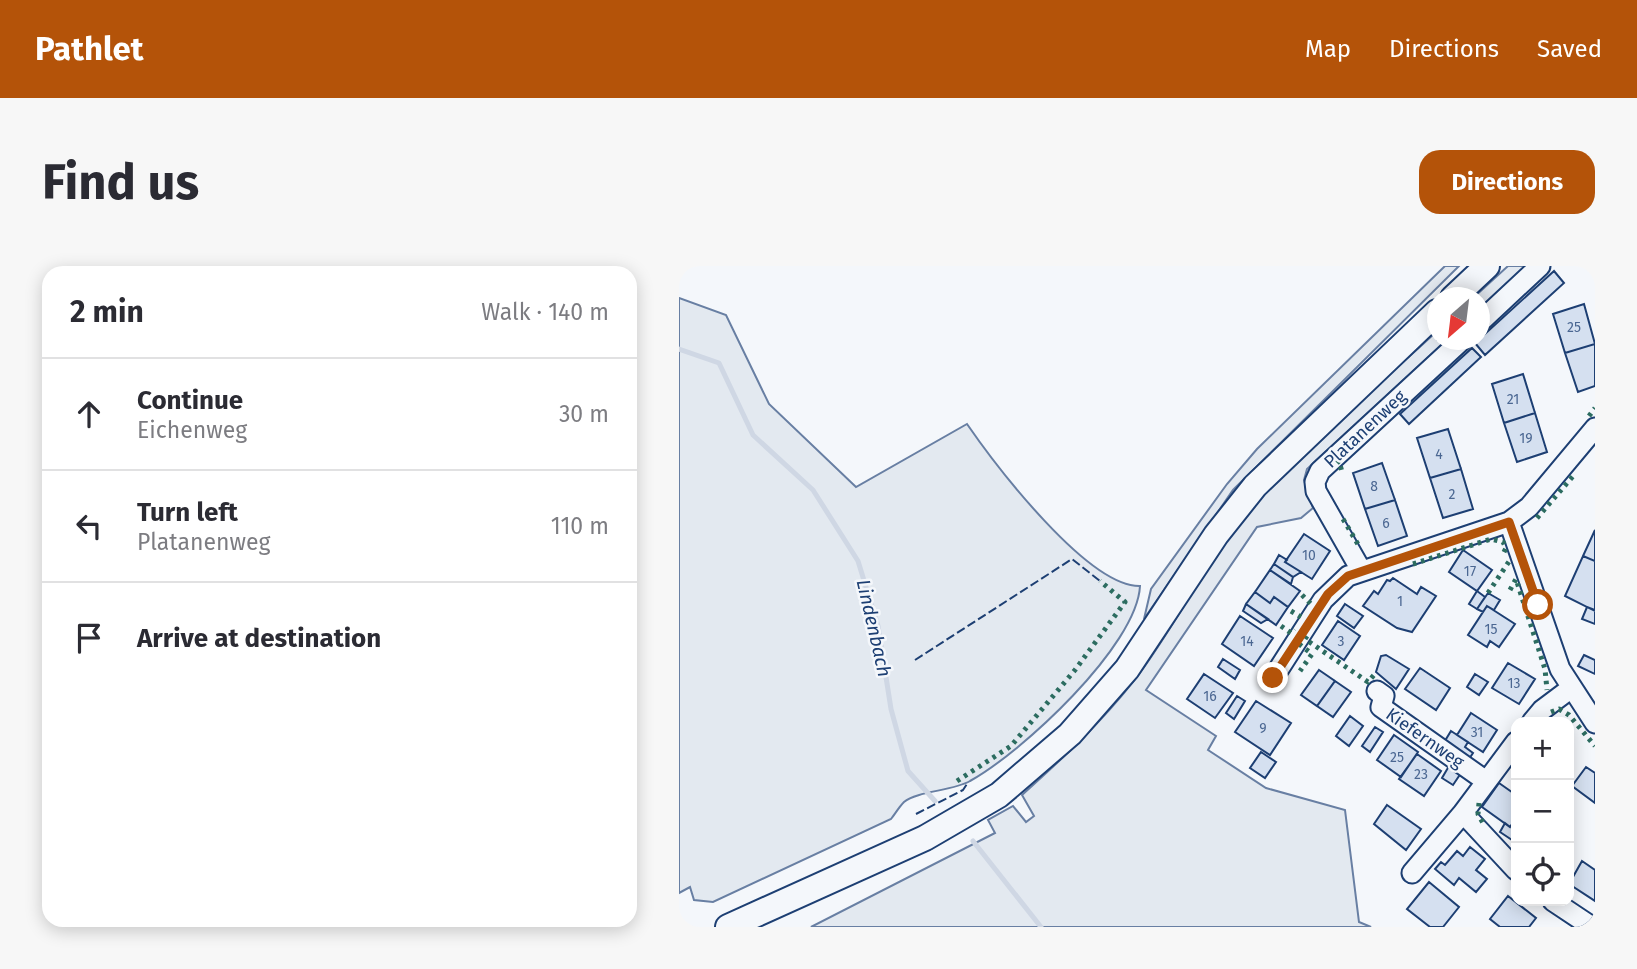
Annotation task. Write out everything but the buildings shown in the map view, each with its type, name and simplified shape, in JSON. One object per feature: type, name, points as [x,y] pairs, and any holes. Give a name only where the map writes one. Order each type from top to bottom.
[{"type":"main road","points":[[1465,287],[1487,266]]},
{"type":"main road","points":[[728,927],[925,838],[999,795],[1070,734],[1127,669],[1216,535],[1255,486],[1427,322]]},
{"type":"street","points":[[1490,313],[1540,266]]},
{"type":"street","name":"Platanenweg","points":[[1361,570],[1316,491],[1315,482],[1320,471],[1451,350]]},
{"type":"street","points":[[1273,678],[1328,594],[1348,576],[1509,522],[1538,496],[1595,428]]},
{"type":"street","points":[[1509,522],[1551,645],[1570,689],[1595,723]]},
{"type":"street","points":[[1536,717],[1570,689]]},
{"type":"street","name":"Kiefernweg","points":[[1377,691],[1384,696],[1381,707],[1486,780]]},
{"type":"street","points":[[1412,873],[1463,813],[1511,748]]},
{"type":"street","points":[[1463,813],[1511,865]]},
{"type":"street","points":[[1560,906],[1592,927]]},
{"type":"shaded area","points":[[1445,266],[1459,266],[1438,287],[1427,287],[1427,298],[1233,490],[1144,619],[1151,589],[1227,484],[1257,449]]},
{"type":"shaded area","points":[[1508,266],[1530,266],[1490,301],[1490,287],[1485,287]]},
{"type":"shaded area","points":[[679,298],[726,315],[769,404],[856,487],[967,424],[1021,494],[1070,546],[1095,567],[1119,581],[1140,586],[1134,610],[1119,638],[1098,667],[1045,723],[992,767],[963,784],[910,798],[891,819],[713,902],[694,900],[690,887],[679,893]]},
{"type":"shaded area","points":[[1427,340],[1427,350],[1436,350],[1307,469],[1304,480],[1313,508],[1301,518],[1257,527],[1146,690],[1216,736],[1208,750],[1266,788],[1345,810],[1359,922],[1371,927],[811,927],[995,833],[988,820],[1013,806],[1026,822],[1034,816],[1022,795],[1094,727],[1133,682],[1161,643],[1224,541],[1260,495],[1308,446]]},
{"type":"waterway","name":"Lindenbach","points":[[679,349],[719,363],[753,435],[813,490],[858,561],[878,626],[891,709],[908,771],[935,801]]},
{"type":"waterway","name":"Lindenbach","points":[[973,841],[1041,927]]},
{"type":"hedge","points":[[1589,416],[1595,408]]},
{"type":"hedge","points":[[1337,463],[1339,461],[1342,472]]},
{"type":"hedge","points":[[1537,518],[1574,475]]},
{"type":"hedge","points":[[1343,519],[1359,546]]},
{"type":"hedge","points":[[1413,564],[1491,539],[1503,542],[1506,548],[1503,554]]},
{"type":"hedge","points":[[1488,593],[1510,560]]},
{"type":"hedge","points":[[1510,590],[1516,579],[1545,669],[1547,690]]},
{"type":"hedge","points":[[957,781],[1011,746],[1075,670],[1125,602],[1100,581]]},
{"type":"hedge","points":[[1302,595],[1311,604]]},
{"type":"hedge","points":[[1291,611],[1301,617]]},
{"type":"hedge","points":[[1281,626],[1291,633],[1294,629]]},
{"type":"hedge","points":[[1307,636],[1305,639],[1368,682],[1374,675]]},
{"type":"hedge","points":[[1299,644],[1312,654],[1300,671]]},
{"type":"hedge","points":[[1551,712],[1559,709],[1569,715],[1595,746]]},
{"type":"hedge","points":[[1479,803],[1478,814],[1483,823]]},
{"type":"fence","points":[[915,660],[1072,559],[1100,581]]},
{"type":"fence","points":[[916,814],[963,790],[967,784]]},
{"type":"route","points":[[1273,678],[1328,594],[1348,576],[1509,522],[1538,605]]}]
